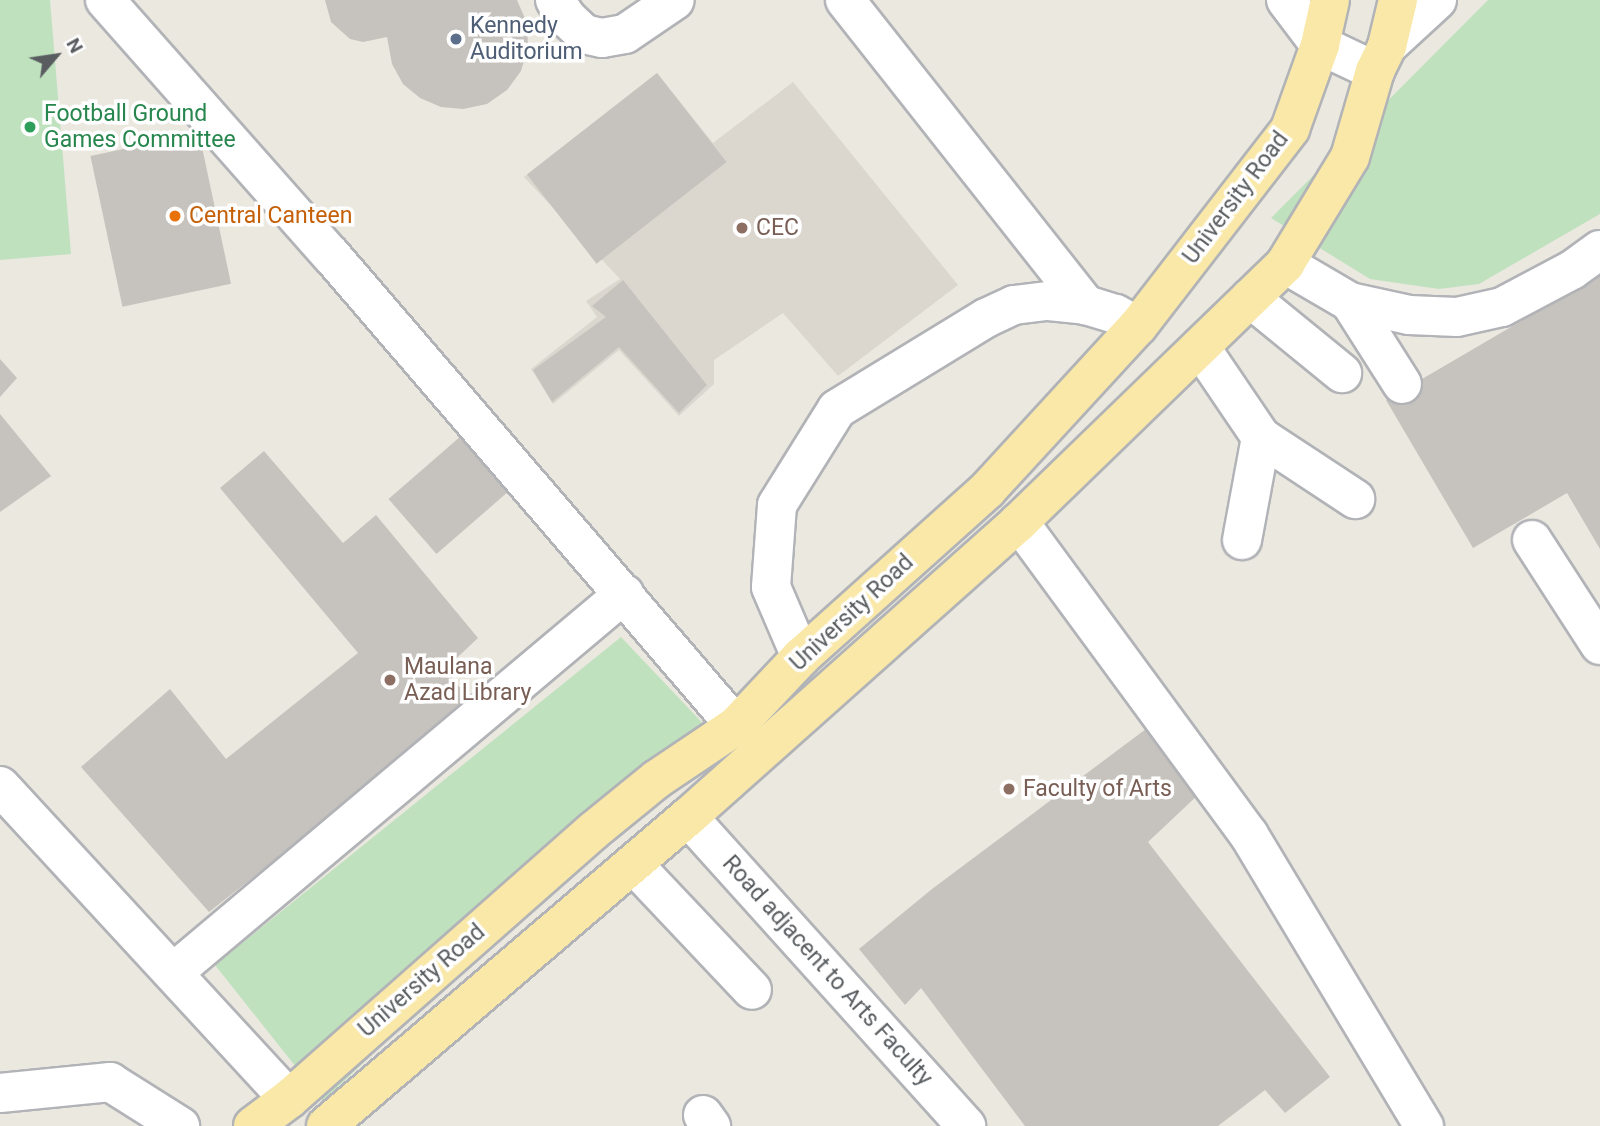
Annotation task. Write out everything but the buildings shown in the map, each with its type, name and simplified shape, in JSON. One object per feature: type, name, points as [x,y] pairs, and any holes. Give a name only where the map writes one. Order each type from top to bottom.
[{"type":"main road","name":"University Road","points":[[253,1126],[289,1098],[593,831],[657,779],[736,726],[801,657],[987,490],[1138,326],[1290,129],[1320,45],[1330,0]]},
{"type":"main road","points":[[326,1126],[688,817],[1019,522],[1285,264],[1350,156],[1398,0]]},
{"type":"street","points":[[105,0],[736,726]]},
{"type":"street","points":[[555,0],[568,19],[584,34],[602,38],[625,34],[675,0]]},
{"type":"street","points":[[845,0],[1086,305]]},
{"type":"street","points":[[1286,0],[1320,45],[1381,58],[1437,0]]},
{"type":"street","points":[[1285,264],[1350,302],[1409,315],[1457,317],[1502,307],[1572,270],[1600,250]]},
{"type":"street","points":[[1250,298],[1342,373]]},
{"type":"street","points":[[801,657],[771,587],[777,505],[837,409],[986,318],[1014,305],[1049,300],[1086,305],[1116,314],[1138,326]]},
{"type":"street","points":[[1350,302],[1402,384]]},
{"type":"street","points":[[1200,347],[1261,437],[1355,499]]},
{"type":"street","points":[[1242,540],[1261,437]]},
{"type":"street","points":[[1019,522],[1249,835],[1424,1126]]},
{"type":"street","points":[[1532,540],[1600,645]]},
{"type":"street","points":[[174,972],[624,594]]},
{"type":"street","points":[[0,786],[289,1098]]},
{"type":"street","name":"Road adjacent to Arts Faculty","points":[[688,817],[966,1126]]},
{"type":"street","points":[[633,864],[752,990]]},
{"type":"street","points":[[0,1093],[110,1082],[180,1126]]},
{"type":"shaded area","name":"CEC","points":[[657,73],[713,143],[793,82],[958,285],[838,376],[783,313],[714,360],[714,384],[679,416],[619,350],[553,404],[531,369],[597,317],[586,301],[620,279],[524,177]]},
{"type":"green space","name":"Football Ground Games Committee","points":[[0,0],[50,0],[71,254],[0,260]]},
{"type":"green space","points":[[1488,0],[1600,0],[1600,214],[1479,284],[1439,289],[1370,279],[1271,218]]},
{"type":"green space","points":[[621,637],[712,733],[323,1101],[215,965]]},
{"type":"place","name":"Kennedy Auditorium","points":[[456,39]]},
{"type":"place","name":"Football Ground Games Committee","points":[[30,127]]},
{"type":"place","name":"Central Canteen","points":[[175,216]]},
{"type":"place","name":"CEC","points":[[742,228]]},
{"type":"place","name":"Maulana Azad Library","points":[[390,680]]},
{"type":"place","name":"Faculty of Arts","points":[[1009,789]]}]
